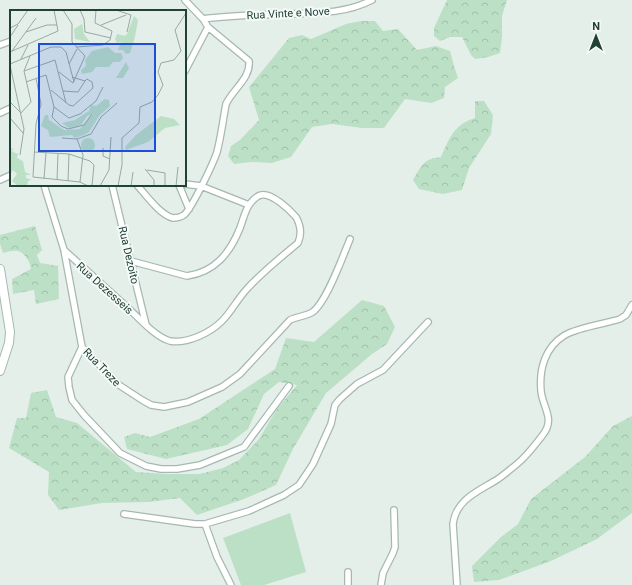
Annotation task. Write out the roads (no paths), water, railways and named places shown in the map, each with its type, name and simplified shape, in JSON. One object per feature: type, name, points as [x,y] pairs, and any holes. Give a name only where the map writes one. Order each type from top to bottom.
[{"type":"street","points":[[138,186],[167,216],[174,218],[183,216],[190,209],[212,166],[216,154],[226,104],[249,72],[249,61],[208,27],[203,19],[185,0]]},
{"type":"street","name":"Rua Vinte e Nove","points":[[203,19],[224,16],[317,13],[347,10],[361,6],[372,0]]},
{"type":"street","points":[[186,69],[208,27]]},
{"type":"street","points":[[0,45],[10,41]]},
{"type":"street","points":[[0,113],[10,108]]},
{"type":"street","points":[[0,180],[10,175]]},
{"type":"street","points":[[130,261],[182,275],[195,275],[214,267],[223,259],[236,237],[249,205],[201,186],[186,184]]},
{"type":"street","name":"Rua Treze","points":[[44,186],[64,250],[82,347],[118,385],[151,405],[164,407],[188,402],[222,387],[240,374],[290,320],[311,313],[322,302],[350,239]]},
{"type":"street","name":"Rua Dezoito","points":[[112,186],[146,325]]},
{"type":"street","points":[[179,186],[190,209]]},
{"type":"street","name":"Rua Dezesseis","points":[[64,250],[146,325],[162,337],[169,340],[186,340],[206,332],[221,322],[250,286],[298,243],[301,236],[299,222],[288,209],[275,200],[264,195],[260,195],[255,198],[249,205]]},
{"type":"street","points":[[0,269],[10,332],[9,343],[0,371]]},
{"type":"street","points":[[457,585],[453,524],[454,516],[459,507],[468,497],[500,478],[519,462],[544,433],[548,424],[549,416],[541,391],[541,379],[546,354],[556,341],[566,334],[620,319],[626,315],[632,306]]},
{"type":"street","points":[[124,514],[195,524],[205,524],[268,503],[299,485],[313,464],[331,424],[335,405],[358,384],[383,370],[391,363],[428,322]]},
{"type":"street","points":[[82,347],[68,377],[68,387],[72,400],[120,453],[146,466],[161,469],[178,469],[200,465],[244,447],[289,386]]},
{"type":"street","points":[[381,585],[383,572],[393,553],[394,510]]},
{"type":"street","points":[[205,524],[217,557],[231,585]]},
{"type":"street","points":[[348,572],[348,585]]}]
